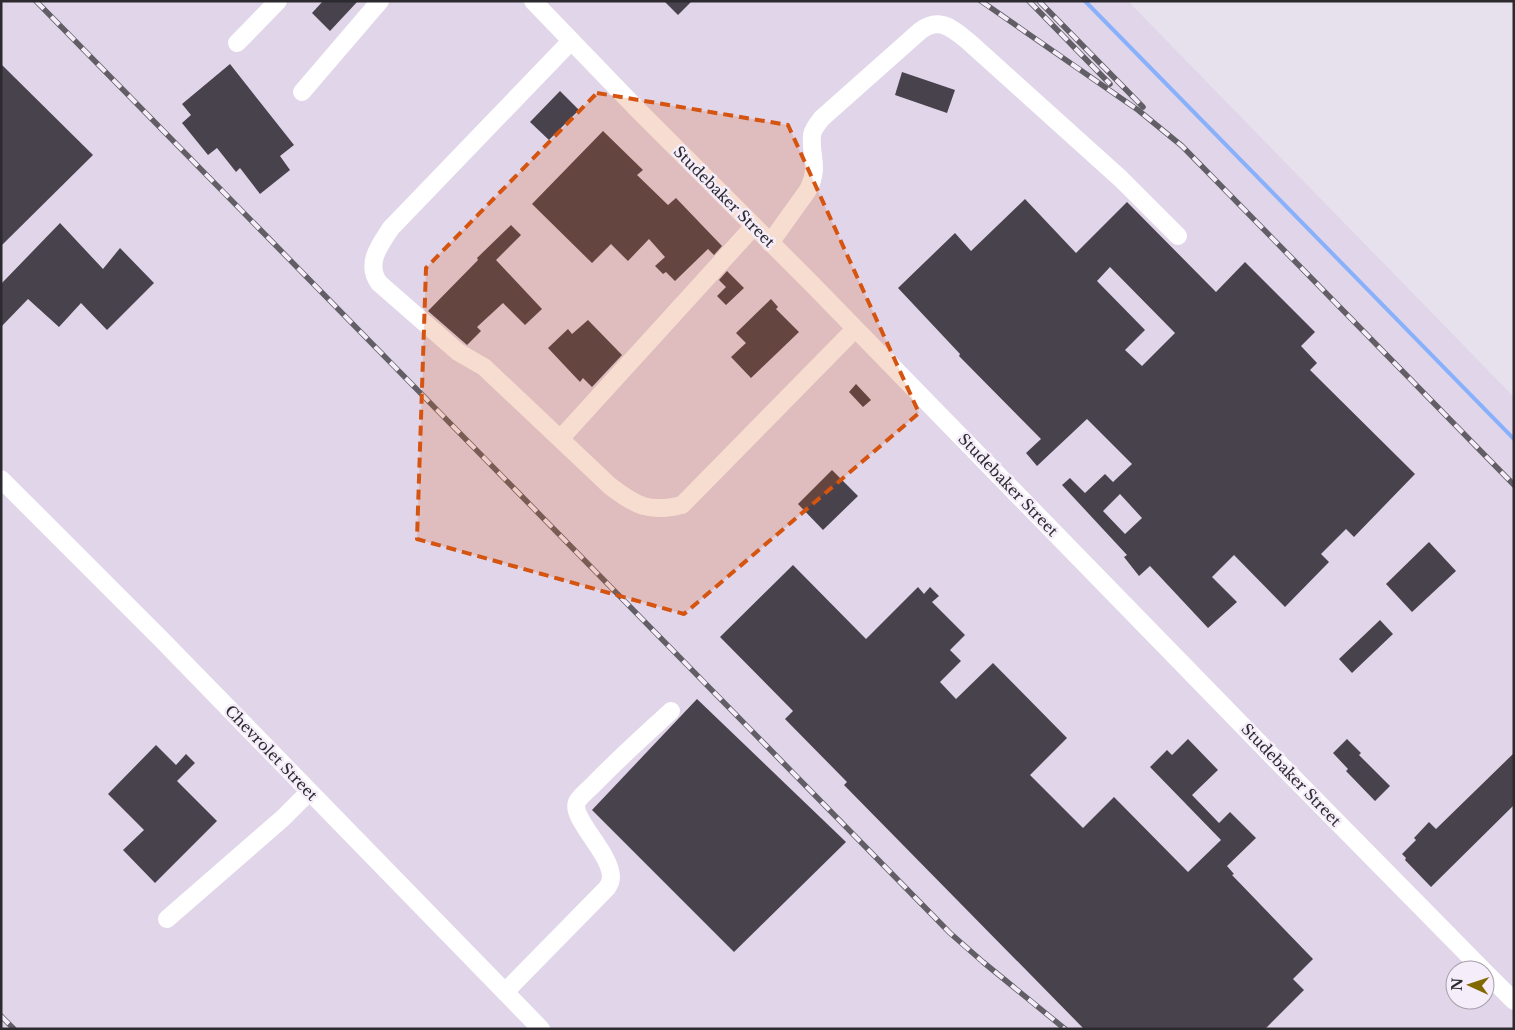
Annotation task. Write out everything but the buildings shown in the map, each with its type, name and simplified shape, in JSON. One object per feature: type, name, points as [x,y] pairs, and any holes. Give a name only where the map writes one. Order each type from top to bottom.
[{"type":"lane","points":[[237,43],[278,1]]},
{"type":"lane","points":[[302,92],[380,1]]},
{"type":"lane","name":"Studebaker Street","points":[[533,1],[1473,960]]},
{"type":"lane","points":[[770,243],[813,181],[815,169],[812,133],[822,118],[920,31],[936,24],[947,26],[969,42],[1121,179],[1178,236]]},
{"type":"lane","points":[[571,41],[391,228],[378,249],[373,263],[373,274],[379,283],[458,352],[484,367],[610,486],[631,502],[651,509],[668,509],[682,505],[855,329]]},
{"type":"lane","points":[[561,438],[754,226]]},
{"type":"lane","name":"Chevrolet Street","points":[[1,479],[541,1029]]},
{"type":"lane","points":[[505,992],[607,888],[611,878],[609,867],[599,845],[579,819],[576,810],[577,802],[603,775],[672,711]]},
{"type":"lane","points":[[167,919],[283,818],[309,792]]},
{"type":"lane","name":"Studebaker Street","points":[[1495,982],[1514,1001]]},
{"type":"highlighted area","points":[[597,93],[788,125],[919,413],[684,614],[417,539],[426,268]]},
{"type":"shaded area","points":[[1,1],[1128,1],[1514,397],[1514,1029],[1,1029]]},
{"type":"waterway","points":[[1085,1],[1514,439]]},
{"type":"railway","points":[[36,1],[950,933],[1065,1029]]},
{"type":"railway","points":[[981,1],[1138,110],[1182,146],[1514,485]]},
{"type":"railway","points":[[1029,1],[1110,84]]},
{"type":"railway","points":[[1039,1],[1143,107]]},
{"type":"railway","points":[[1,1016],[14,1029]]}]
